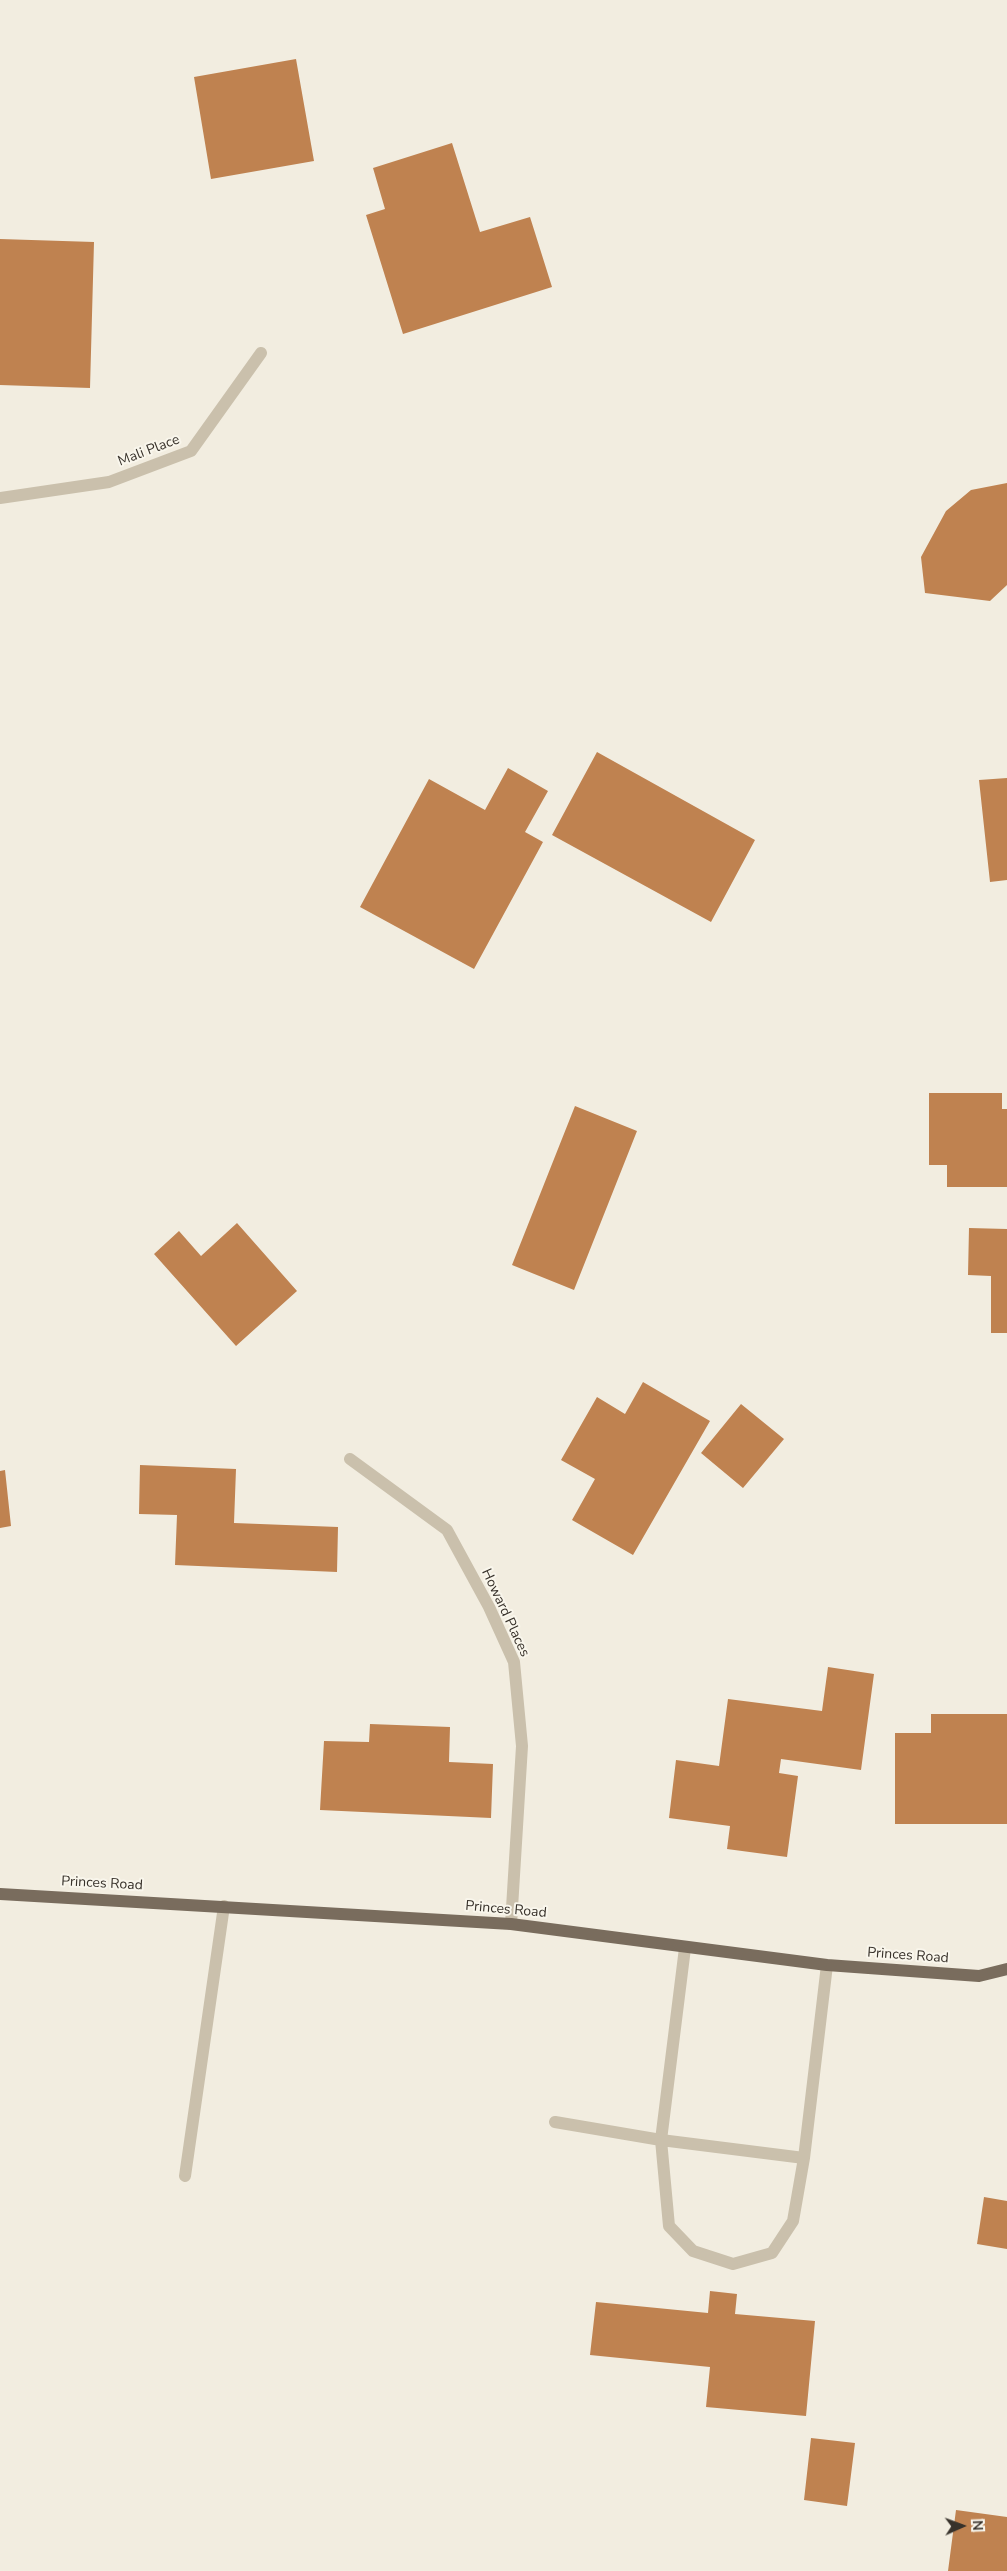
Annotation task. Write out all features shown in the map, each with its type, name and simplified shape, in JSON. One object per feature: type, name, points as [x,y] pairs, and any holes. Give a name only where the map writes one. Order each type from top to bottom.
[{"type":"main road","name":"Princes Road","points":[[0,1894],[511,1924],[827,1965],[979,1976],[1007,1969]]},
{"type":"street","name":"Mali Place","points":[[0,498],[109,482],[191,451],[261,353]]},
{"type":"street","name":"Howard Places","points":[[350,1460],[447,1530],[489,1607],[514,1662],[522,1746],[511,1924]]},
{"type":"street","points":[[185,2176],[224,1906]]},
{"type":"street","points":[[685,1948],[661,2140],[669,2226],[694,2251],[733,2264],[772,2253],[793,2221],[804,2158],[827,1965]]},
{"type":"street","points":[[555,2122],[661,2140],[804,2158]]},
{"type":"building","points":[[296,59],[314,161],[211,179],[194,77]]},
{"type":"building","points":[[452,143],[480,232],[530,217],[552,287],[403,334],[366,215],[385,209],[373,168]]},
{"type":"building","points":[[0,239],[94,242],[90,388],[0,385]]},
{"type":"building","points":[[1007,483],[1007,585],[990,601],[925,593],[921,557],[946,511],[971,490]]},
{"type":"building","points":[[597,752],[755,840],[711,922],[552,835]]},
{"type":"building","points":[[508,768],[548,791],[525,832],[543,842],[474,969],[360,907],[429,779],[485,810]]},
{"type":"building","points":[[1007,778],[1007,880],[990,882],[979,780]]},
{"type":"building","points":[[929,1093],[1002,1093],[1002,1109],[1007,1109],[1007,1187],[947,1187],[947,1165],[929,1165]]},
{"type":"building","points":[[575,1106],[637,1131],[574,1290],[512,1265]]},
{"type":"building","points":[[237,1223],[297,1291],[236,1346],[154,1254],[179,1231],[201,1256]]},
{"type":"building","points":[[969,1228],[1007,1229],[1007,1333],[991,1333],[991,1276],[968,1275]]},
{"type":"building","points":[[643,1382],[710,1421],[633,1555],[572,1520],[595,1479],[561,1460],[597,1397],[625,1414]]},
{"type":"building","points":[[741,1404],[784,1439],[743,1488],[701,1453]]},
{"type":"building","points":[[140,1465],[236,1469],[234,1523],[338,1527],[337,1572],[175,1565],[177,1515],[139,1514]]},
{"type":"building","points":[[5,1470],[11,1526],[0,1528],[0,1471]]},
{"type":"building","points":[[828,1667],[874,1674],[861,1770],[781,1759],[779,1773],[798,1776],[787,1857],[727,1849],[730,1826],[669,1818],[676,1760],[719,1766],[728,1699],[822,1711]]},
{"type":"building","points":[[931,1714],[1007,1714],[1007,1824],[895,1824],[895,1733],[931,1733]]},
{"type":"building","points":[[370,1724],[450,1727],[449,1762],[493,1764],[491,1818],[320,1810],[324,1741],[369,1742]]},
{"type":"building","points":[[984,2197],[1007,2201],[1007,2249],[977,2244]]},
{"type":"building","points":[[710,2291],[737,2294],[735,2314],[815,2321],[806,2416],[706,2407],[710,2367],[590,2355],[596,2302],[708,2313]]},
{"type":"building","points":[[811,2438],[855,2443],[847,2506],[804,2500]]},
{"type":"building","points":[[956,2510],[1007,2517],[1007,2571],[948,2571]]}]
